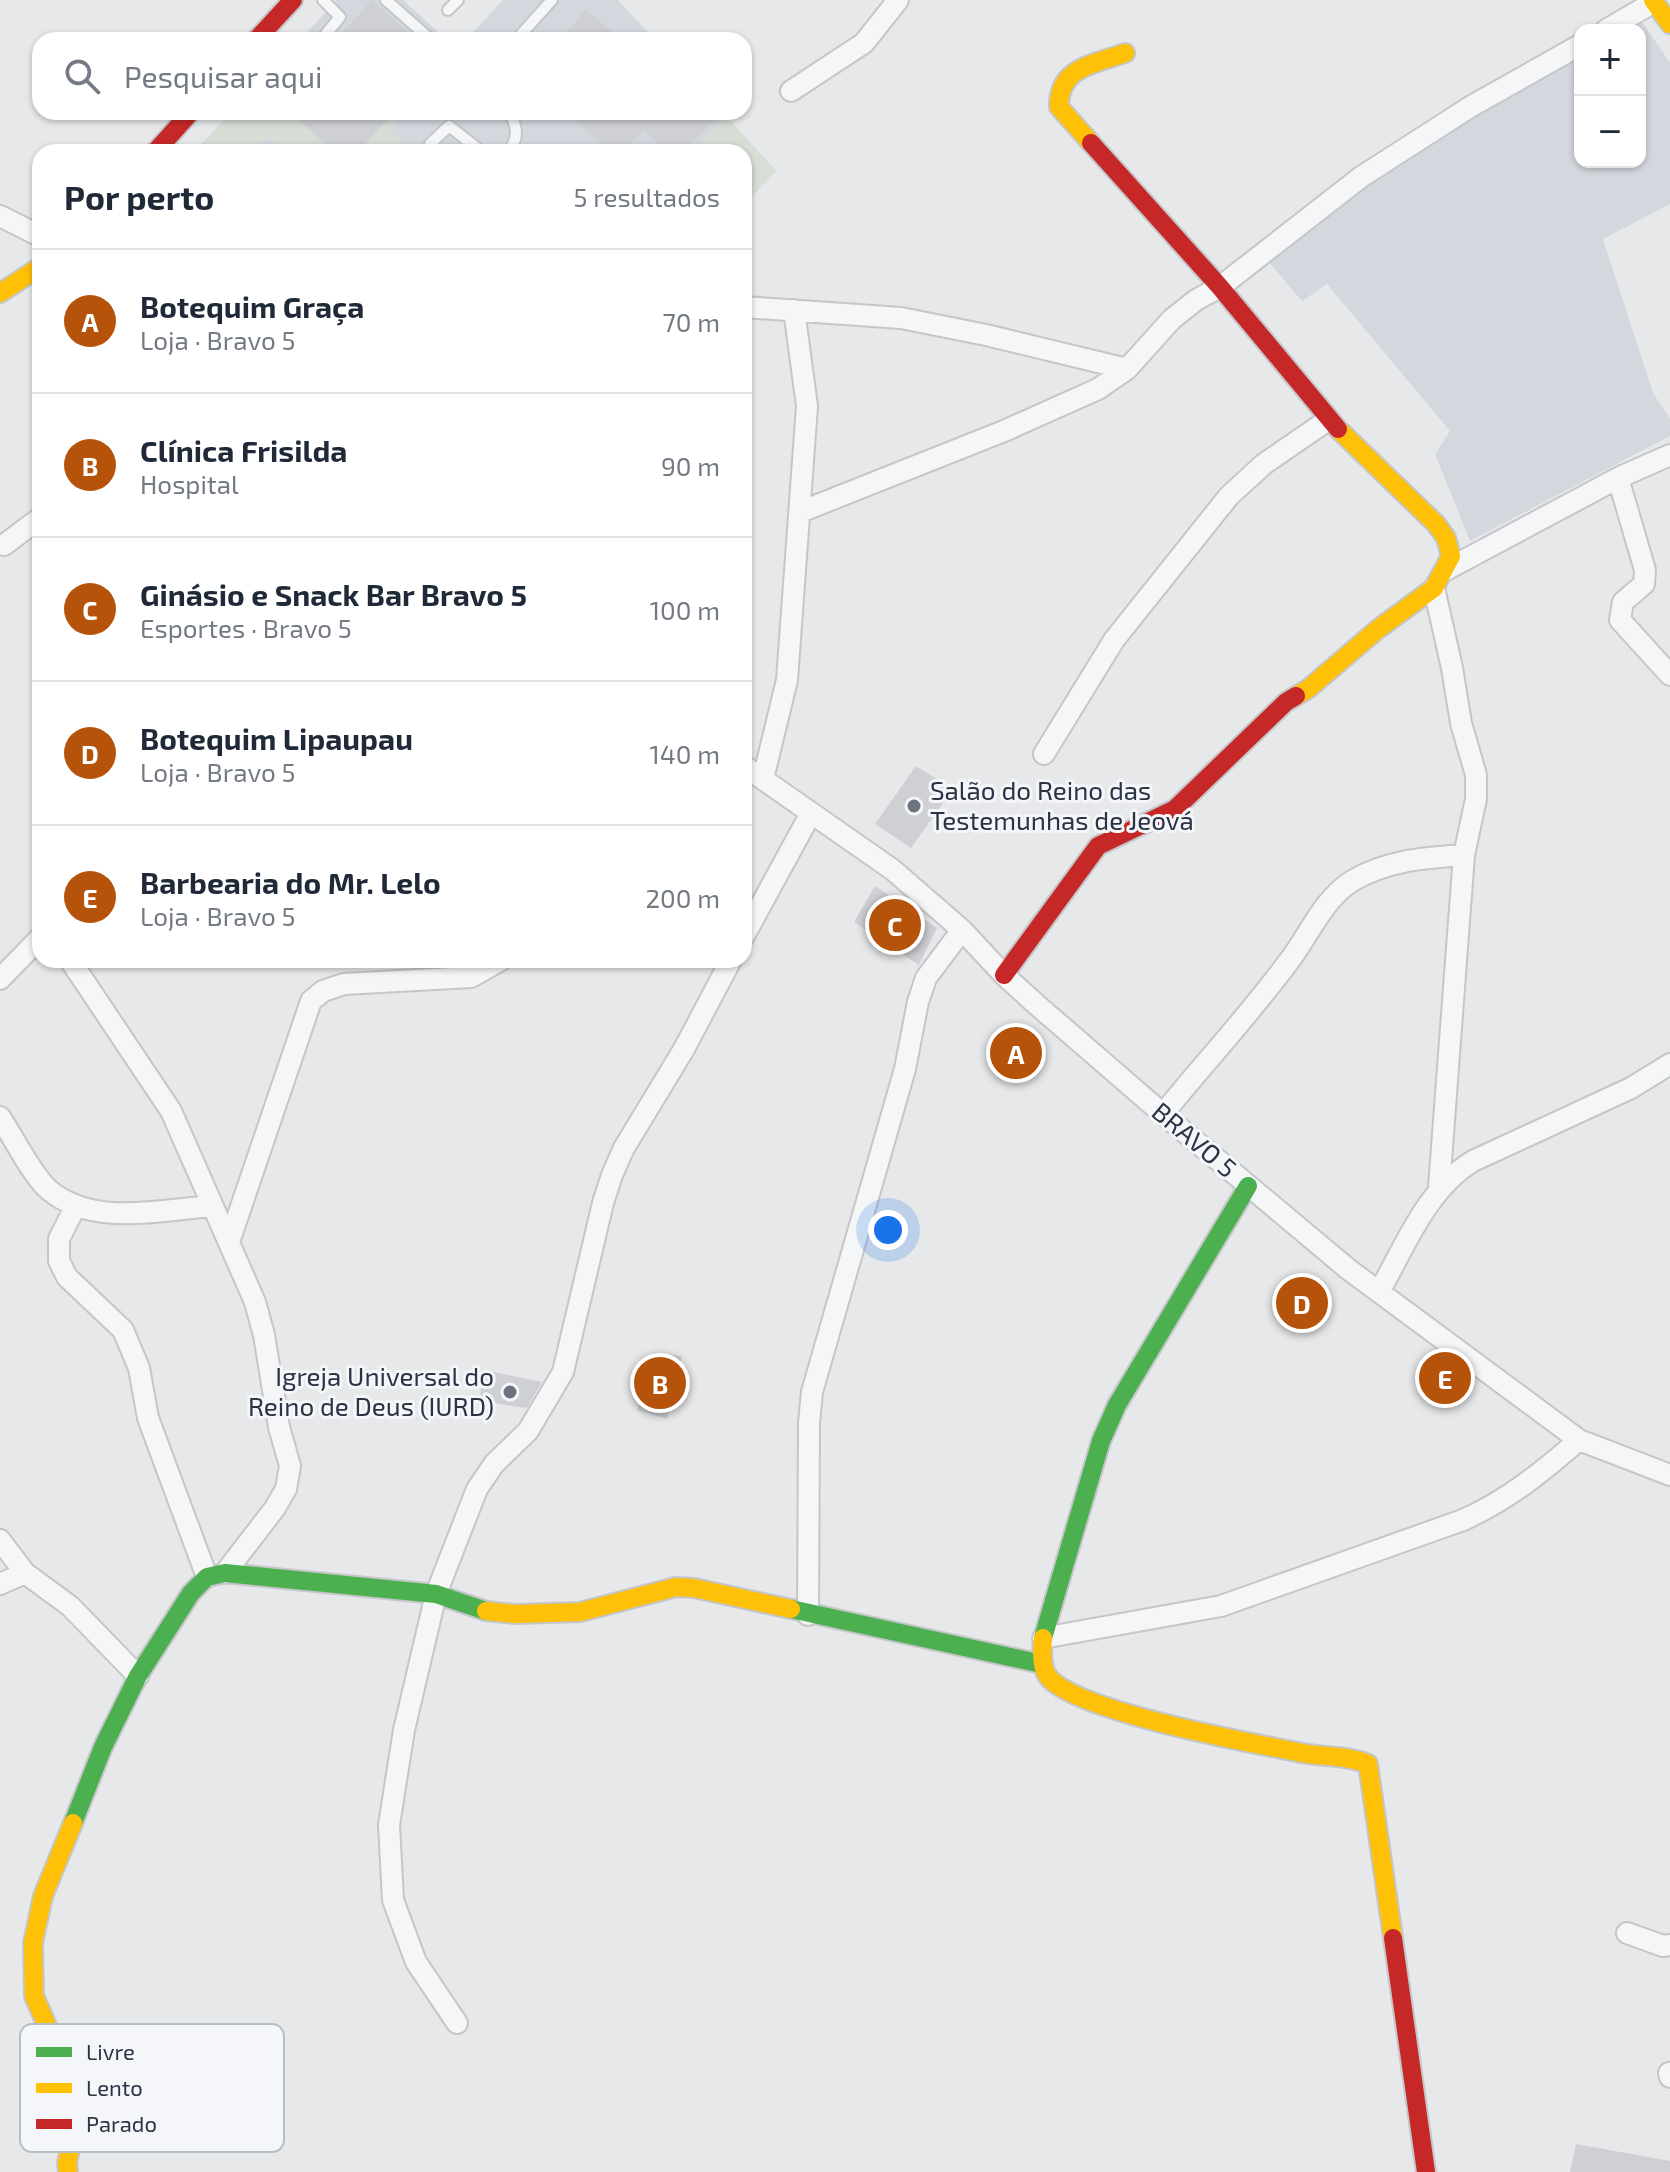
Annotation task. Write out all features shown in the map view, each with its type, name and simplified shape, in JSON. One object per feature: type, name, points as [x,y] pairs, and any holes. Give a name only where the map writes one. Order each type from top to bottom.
[{"type":"street","points":[[269,32],[293,0]]},
{"type":"street","points":[[791,91],[864,43],[898,0]]},
{"type":"street","points":[[1616,24],[1654,1],[1670,24]]},
{"type":"street","points":[[800,512],[1004,431],[1098,389],[1127,369],[1172,319],[1196,300],[1220,287],[1361,177],[1470,107],[1574,48]]},
{"type":"street","points":[[1125,53],[1067,76],[1059,86],[1059,107],[1220,287],[1328,420],[1436,524],[1446,538],[1451,556],[1439,579],[1461,723],[1476,775],[1476,799],[1464,855],[1439,1187]]},
{"type":"street","points":[[162,144],[184,120]]},
{"type":"street","points":[[0,216],[32,232]]},
{"type":"street","points":[[0,293],[32,272]]},
{"type":"street","points":[[752,307],[901,318],[1127,369]]},
{"type":"street","points":[[763,779],[787,680],[800,512],[807,406],[794,310]]},
{"type":"street","points":[[1044,754],[1114,640],[1229,496],[1264,464],[1328,420]]},
{"type":"street","points":[[1004,975],[1098,846],[1109,838],[1175,809],[1286,702],[1308,689],[1439,579],[1618,478],[1670,455]]},
{"type":"street","points":[[1618,478],[1645,570],[1644,584],[1623,602],[1620,620],[1670,675]]},
{"type":"street","points":[[4,545],[32,524]]},
{"type":"street","name":"BRAVO 5","points":[[752,771],[893,870],[962,930],[1004,975],[1163,1114],[1379,1292],[1579,1440],[1670,1475]]},
{"type":"street","points":[[752,921],[811,813]]},
{"type":"street","points":[[1163,1114],[1291,958],[1328,902],[1351,882],[1384,866],[1412,859],[1464,855]]},
{"type":"street","points":[[808,1615],[809,1423],[812,1392],[905,1069],[918,1002],[926,978],[962,930]]},
{"type":"street","points":[[0,979],[32,946]]},
{"type":"street","points":[[46,2024],[34,1996],[33,1943],[43,1896],[103,1747],[138,1676],[191,1593],[216,1575],[275,1508],[286,1489],[290,1466],[279,1427],[264,1335],[255,1302],[171,1111],[75,968]]},
{"type":"street","points":[[229,1242],[311,1001],[323,991],[344,984],[471,977],[487,968]]},
{"type":"street","points":[[457,2023],[416,1962],[393,1900],[389,1825],[404,1730],[436,1594],[477,1489],[494,1464],[528,1431],[563,1372],[612,1175],[624,1148],[684,1049],[727,968]]},
{"type":"street","points":[[1379,1292],[1439,1187],[1454,1172],[1631,1088],[1670,1064]]},
{"type":"street","points":[[0,1117],[46,1188],[75,1207],[112,1213],[212,1206]]},
{"type":"street","points":[[1248,1186],[1117,1405],[1101,1441],[1043,1638],[1042,1664],[1052,1682],[1081,1698],[1138,1716],[1261,1746],[1321,1757],[1354,1757],[1368,1764],[1426,2172]]},
{"type":"street","points":[[75,1207],[59,1239],[59,1261],[67,1277],[123,1330],[139,1368],[148,1418],[216,1575]]},
{"type":"street","points":[[1043,1638],[1221,1606],[1463,1520],[1492,1507],[1526,1485],[1579,1440]]},
{"type":"street","points":[[0,1540],[25,1573],[70,1606],[138,1676]]},
{"type":"street","points":[[0,1584],[25,1573]]},
{"type":"street","points":[[216,1575],[436,1594],[489,1612],[515,1614],[580,1612],[658,1590],[685,1588],[1042,1664]]},
{"type":"street","points":[[1627,1933],[1663,1946],[1670,1945]]},
{"type":"street","points":[[68,2172],[69,2152]]},
{"type":"lane","points":[[323,0],[340,17],[328,32]]},
{"type":"lane","points":[[386,0],[422,32]]},
{"type":"lane","points":[[448,10],[458,0]]},
{"type":"lane","points":[[523,32],[552,0]]},
{"type":"lane","points":[[514,120],[517,125],[515,144]]},
{"type":"lane","points":[[430,144],[449,126],[472,144]]},
{"type":"shaded area","points":[[337,0],[403,0],[438,32],[307,32]]},
{"type":"shaded area","points":[[503,0],[618,0],[648,32],[473,32]]},
{"type":"shaded area","points":[[1646,27],[1670,63],[1670,204],[1603,239],[1653,393],[1670,419],[1670,436],[1470,541],[1435,454],[1450,431],[1327,284],[1302,301],[1267,260],[1396,164],[1574,60],[1574,168],[1646,168]]},
{"type":"shaded area","points":[[224,120],[729,120],[751,144],[202,144]]},
{"type":"shaded area","points":[[224,120],[401,120],[391,131],[405,144],[275,144],[267,137],[261,144],[202,144]]},
{"type":"shaded area","points":[[722,120],[730,120],[751,144],[700,144]]},
{"type":"shaded area","points":[[752,145],[776,171],[752,196]]},
{"type":"shaded area","points":[[752,145],[776,171],[752,196]]},
{"type":"building","points":[[372,0],[407,32],[343,32]]},
{"type":"building","points":[[586,9],[613,32],[567,32]]},
{"type":"building","points":[[298,120],[387,120],[367,144],[326,144]]},
{"type":"building","points":[[576,120],[714,120],[691,144],[658,144],[643,130],[630,144],[600,144]]},
{"type":"building","name":"Salão do Reino das Testemunhas de Jeová","points":[[916,766],[953,789],[911,848],[875,824]]},
{"type":"building","points":[[875,886],[937,928],[919,965],[854,922]]},
{"type":"building","points":[[654,1353],[682,1356],[667,1419],[637,1410]]},
{"type":"building","name":"Igreja Universal do Reino de Deus (IURD)","points":[[484,1370],[542,1382],[527,1408],[479,1401]]},
{"type":"building","points":[[1576,2144],[1670,2161],[1670,2172],[1570,2172]]},
{"type":"traffic: fast","points":[[1043,1638],[1101,1441],[1117,1405],[1248,1186]]},
{"type":"traffic: fast","points":[[73,1823],[103,1747],[138,1676],[191,1593],[207,1577],[225,1573],[436,1594],[486,1611]]},
{"type":"traffic: fast","points":[[791,1609],[1042,1664]]},
{"type":"traffic: slow","points":[[1653,0],[1670,24]]},
{"type":"traffic: slow","points":[[1091,143],[1059,107],[1060,94],[1065,83],[1080,69],[1125,53]]},
{"type":"traffic: slow","points":[[0,293],[32,272]]},
{"type":"traffic: slow","points":[[1296,696],[1434,588],[1451,556],[1446,538],[1436,524],[1338,429]]},
{"type":"traffic: slow","points":[[486,1611],[515,1614],[580,1612],[676,1587],[791,1609]]},
{"type":"traffic: slow","points":[[1043,1638],[1043,1665],[1050,1679],[1068,1692],[1097,1704],[1212,1735],[1368,1764],[1393,1938]]},
{"type":"traffic: slow","points":[[46,2024],[34,1996],[33,1943],[43,1896],[73,1823]]},
{"type":"traffic: slow","points":[[68,2172],[69,2152]]},
{"type":"traffic: jam","points":[[263,32],[293,0]]},
{"type":"traffic: jam","points":[[162,144],[184,120]]},
{"type":"traffic: jam","points":[[1091,143],[1220,287],[1338,429]]},
{"type":"traffic: jam","points":[[1004,975],[1098,846],[1175,809],[1286,702],[1296,696]]},
{"type":"traffic: jam","points":[[1393,1938],[1426,2172]]},
{"type":"place","name":"Salão do Reino das Testemunhas de Jeová","points":[[914,806]]},
{"type":"place","name":"Ginásio e Snack Bar Bravo 5","points":[[895,925]]},
{"type":"place","name":"Botequim Graça","points":[[1016,1053]]},
{"type":"place","name":"Botequim Lipaupau","points":[[1302,1303]]},
{"type":"place","name":"Barbearia do Mr. Lelo","points":[[1445,1378]]},
{"type":"place","name":"Clínica Frisilda","points":[[660,1383]]},
{"type":"place","name":"Igreja Universal do Reino de Deus (IURD)","points":[[510,1392]]}]
